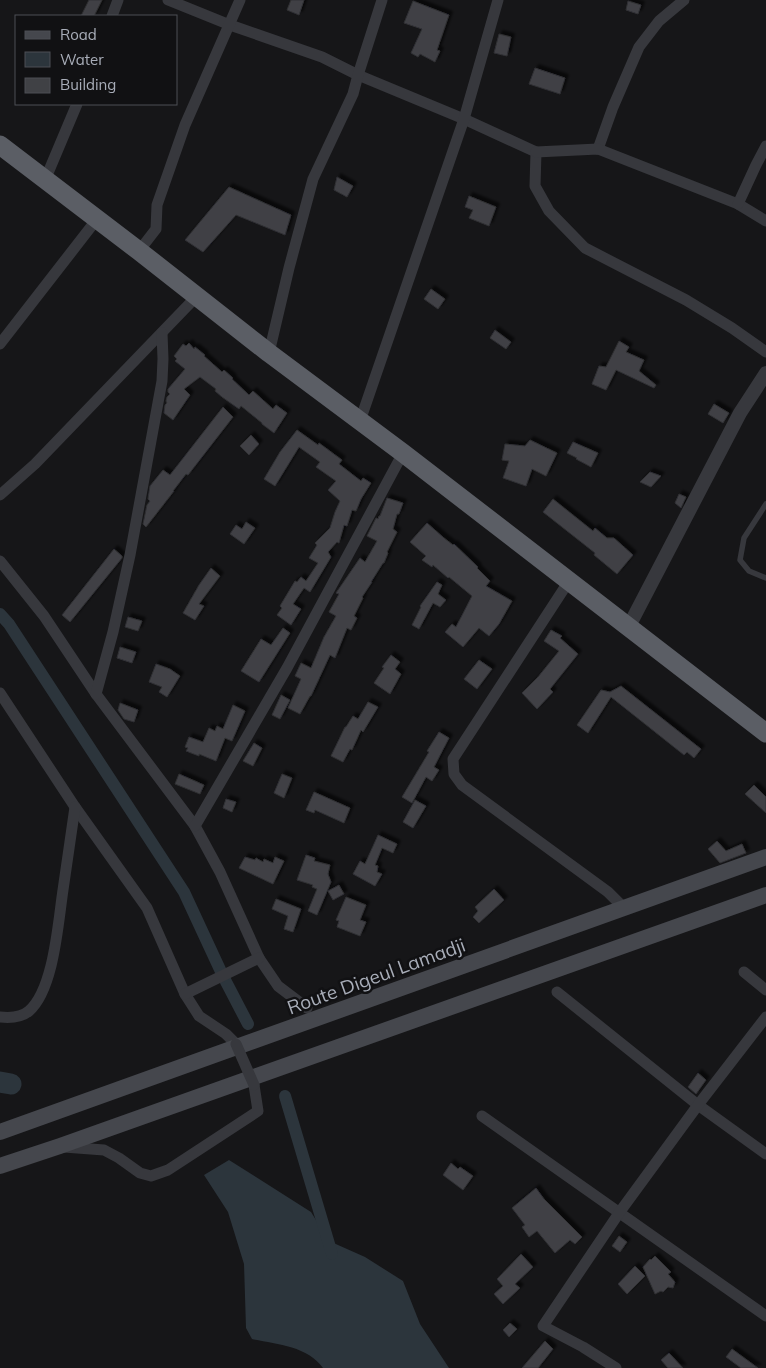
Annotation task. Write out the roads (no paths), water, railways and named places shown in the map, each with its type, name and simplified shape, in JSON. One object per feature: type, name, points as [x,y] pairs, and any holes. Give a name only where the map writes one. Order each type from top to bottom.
[{"type":"highway","points":[[0,146],[766,733]]},
{"type":"main road","name":"Route Digeul Lamadji","points":[[0,1132],[766,857]]},
{"type":"main road","points":[[0,1166],[766,895]]},
{"type":"street","points":[[112,15],[118,0]]},
{"type":"street","points":[[168,0],[230,25],[322,57],[358,75],[464,119],[536,152],[598,149],[738,204],[766,221]]},
{"type":"street","points":[[139,251],[156,229],[156,205],[185,125],[240,0]]},
{"type":"street","points":[[268,353],[288,268],[313,179],[353,94],[382,0]]},
{"type":"street","points":[[360,421],[464,119],[498,0]]},
{"type":"street","points":[[598,149],[613,107],[639,47],[659,21],[684,0]]},
{"type":"street","points":[[45,180],[76,105]]},
{"type":"street","points":[[738,204],[766,146]]},
{"type":"street","points":[[536,152],[535,186],[549,211],[585,248],[686,300],[732,328],[766,352]]},
{"type":"street","points":[[0,344],[97,219]]},
{"type":"street","points":[[0,495],[35,464],[197,296]]},
{"type":"street","points":[[96,694],[126,574],[162,381],[162,333]]},
{"type":"street","points":[[628,628],[740,413],[766,373]]},
{"type":"street","points":[[194,826],[286,668],[403,453]]},
{"type":"street","points":[[0,561],[44,616],[96,694],[194,826],[220,872],[259,958],[278,986],[307,1008]]},
{"type":"street","points":[[568,581],[453,759],[454,774],[462,786],[608,892],[624,908]]},
{"type":"street","points":[[0,693],[75,806],[147,908],[185,994],[200,1016],[226,1034],[236,1044],[254,1085],[258,1111],[168,1170],[151,1176],[140,1173],[104,1150],[60,1146]]},
{"type":"street","points":[[0,1017],[14,1018],[28,1012],[38,1001],[47,979],[54,948],[75,806]]},
{"type":"street","points":[[185,994],[259,958]]},
{"type":"street","points":[[744,972],[766,990]]},
{"type":"street","points":[[557,992],[698,1105],[766,1154]]},
{"type":"street","points":[[616,1368],[583,1347],[543,1326],[618,1214],[698,1105],[766,1017]]},
{"type":"street","points":[[482,1116],[618,1214],[766,1316]]},
{"type":"lane","points":[[766,504],[744,538],[740,560],[750,571],[766,578]]},
{"type":"water","points":[[229,1160],[311,1212],[329,1241],[365,1257],[403,1281],[420,1324],[449,1368],[323,1368],[317,1361],[300,1350],[252,1339],[246,1328],[244,1264],[228,1212],[204,1175]]},
{"type":"waterway","points":[[0,614],[9,624],[184,892],[223,976],[248,1024]]},
{"type":"waterway","points":[[0,1082],[11,1084]]},
{"type":"waterway","points":[[285,1096],[332,1254]]}]
